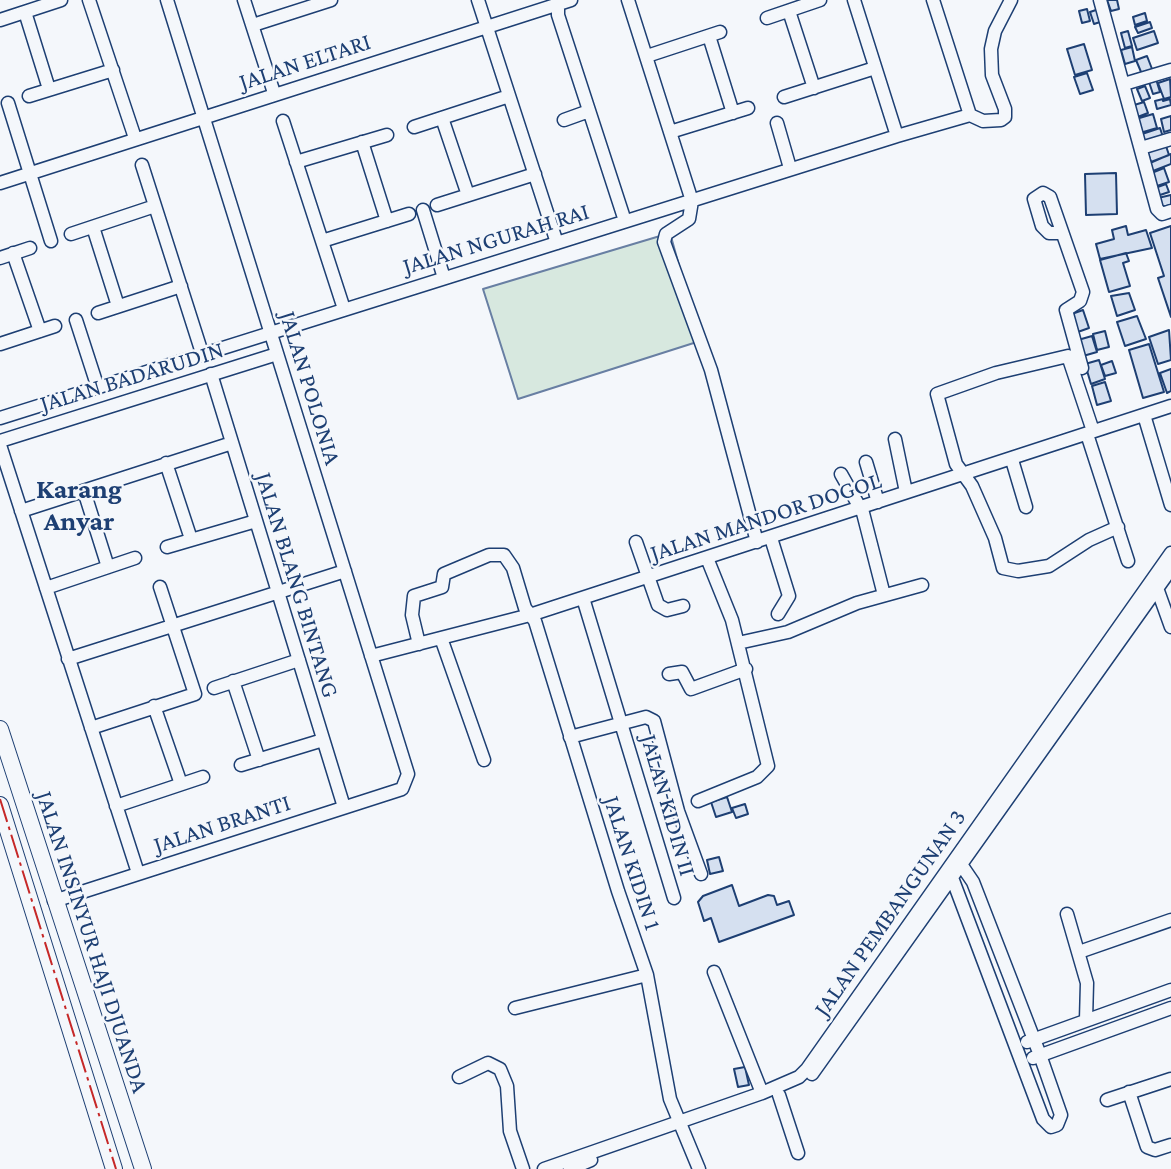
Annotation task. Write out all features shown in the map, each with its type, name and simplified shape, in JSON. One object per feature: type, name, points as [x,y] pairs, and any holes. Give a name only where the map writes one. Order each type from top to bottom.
[{"type":"main road","name":"JALAN INSINYUR HAJI DJUANDA","points":[[0,729],[4,756],[142,1169]]},
{"type":"main road","name":"JALAN INSINYUR HAJI DJUANDA","points":[[0,805],[112,1163]]},
{"type":"main road","points":[[112,1163],[118,1149],[136,1149]]},
{"type":"street","points":[[0,20],[61,0]]},
{"type":"street","points":[[89,0],[135,138]]},
{"type":"street","name":"JALAN POLONIA","points":[[167,0],[408,774],[402,789]]},
{"type":"street","points":[[244,0],[274,93]]},
{"type":"street","points":[[253,25],[314,3],[331,0]]},
{"type":"street","points":[[478,0],[557,243]]},
{"type":"street","name":"JALAN ELTARI","points":[[0,183],[571,0]]},
{"type":"street","points":[[628,0],[690,196],[689,219],[666,234],[664,242],[710,370],[757,542]]},
{"type":"street","points":[[767,18],[820,0]]},
{"type":"street","points":[[854,0],[897,136]]},
{"type":"street","points":[[933,0],[970,115]]},
{"type":"street","name":"JALAN NGURAH RAI","points":[[0,418],[557,243],[690,196],[970,115],[993,122],[1005,117],[992,75],[990,49],[995,31],[1011,0]]},
{"type":"street","points":[[1100,0],[1157,209],[1162,214],[1171,211]]},
{"type":"street","points":[[558,6],[558,15],[625,221]]},
{"type":"street","points":[[789,10],[814,88]]},
{"type":"street","points":[[25,12],[50,89]]},
{"type":"street","points":[[647,56],[714,34],[733,113]]},
{"type":"street","points":[[785,97],[875,68]]},
{"type":"street","points":[[1124,84],[1171,69]]},
{"type":"street","points":[[29,96],[113,70]]},
{"type":"street","points":[[414,127],[509,96]]},
{"type":"street","points":[[8,103],[51,241]]},
{"type":"street","points":[[670,132],[748,108]]},
{"type":"street","points":[[564,121],[589,111]]},
{"type":"street","points":[[442,118],[468,195]]},
{"type":"street","points":[[284,121],[344,309]]},
{"type":"street","points":[[776,123],[790,168]]},
{"type":"street","points":[[296,162],[387,135]]},
{"type":"street","points":[[1142,148],[1171,139]]},
{"type":"street","points":[[362,142],[387,221]]},
{"type":"street","points":[[142,164],[202,353]]},
{"type":"street","points":[[437,205],[535,174]]},
{"type":"street","points":[[71,234],[155,206]]},
{"type":"street","points":[[423,210],[444,278]]},
{"type":"street","points":[[322,241],[409,214]]},
{"type":"street","points":[[93,227],[118,306]]},
{"type":"street","points":[[1060,233],[1066,238],[1083,292],[1080,301],[1066,310],[1066,317],[1128,561]]},
{"type":"street","points":[[0,258],[30,248]]},
{"type":"street","points":[[13,253],[40,331]]},
{"type":"street","points":[[97,313],[181,286]]},
{"type":"street","points":[[76,320],[98,387]]},
{"type":"street","points":[[0,344],[55,327]]},
{"type":"street","name":"JALAN BADARUDIN","points":[[0,443],[277,354]]},
{"type":"street","points":[[1093,431],[1068,356],[996,373],[938,393],[956,464],[977,496],[1003,568],[1018,571],[1049,566],[1089,540],[1118,527]]},
{"type":"street","name":"JALAN BLANG BINTANG","points":[[211,374],[344,807]]},
{"type":"street","name":"JALAN MANDOR DOGOL","points":[[372,656],[530,615],[1171,406]]},
{"type":"street","points":[[1144,415],[1171,505]]},
{"type":"street","points":[[895,439],[906,492]]},
{"type":"street","points":[[0,443],[138,873]]},
{"type":"street","points":[[21,511],[232,443]]},
{"type":"street","points":[[1012,460],[1026,507]]},
{"type":"street","points":[[866,462],[878,502]]},
{"type":"street","points":[[166,463],[191,540]]},
{"type":"street","points":[[841,474],[859,508],[873,549],[884,595]]},
{"type":"street","points":[[84,491],[108,567]]},
{"type":"street","points":[[167,547],[256,520]]},
{"type":"street","points":[[771,538],[789,596],[778,614]]},
{"type":"street","points":[[636,542],[658,605],[667,610],[683,606]]},
{"type":"street","name":"JALAN PEMBANGUNAN 3","points":[[544,1169],[803,1084],[816,1070],[953,879],[959,861],[1131,616],[1171,553]]},
{"type":"street","name":"JALAN KIDIN 1","points":[[419,644],[412,615],[414,596],[442,587],[444,574],[489,555],[504,555],[513,569],[525,608],[535,621],[647,975],[670,1099],[699,1169]]},
{"type":"street","points":[[46,588],[135,558]]},
{"type":"street","points":[[698,801],[757,777],[768,766],[746,669],[707,558]]},
{"type":"street","name":"JALAN PEMBANGUNAN 3","points":[[1131,616],[1171,569]]},
{"type":"street","points":[[68,659],[345,571]]},
{"type":"street","points":[[738,643],[788,632],[884,595],[922,585]]},
{"type":"street","points":[[91,728],[195,694],[160,587]]},
{"type":"street","points":[[1157,588],[1171,627]]},
{"type":"street","name":"JALAN KIDIN II","points":[[583,598],[674,898]]},
{"type":"street","points":[[441,638],[484,760]]},
{"type":"street","points":[[214,688],[299,660]]},
{"type":"street","points":[[669,674],[682,672],[691,689],[746,669]]},
{"type":"street","points":[[233,681],[259,760]]},
{"type":"street","points":[[154,706],[181,784]]},
{"type":"street","points":[[570,737],[646,717],[654,721],[678,811],[701,874]]},
{"type":"street","points":[[241,765],[323,740]]},
{"type":"street","points":[[116,806],[203,777]]},
{"type":"street","name":"JALAN BRANTI","points":[[54,901],[402,789]]},
{"type":"street","points":[[959,861],[973,882],[1061,1115],[1057,1125],[1051,1127],[1043,1119],[953,879],[973,882]]},
{"type":"street","name":"JALAN PEMBANGUNAN 3","points":[[570,1169],[799,1077],[953,879]]},
{"type":"street","points":[[1068,914],[1087,983],[1086,1020]]},
{"type":"street","points":[[1079,952],[1171,920]]},
{"type":"street","points":[[714,972],[762,1093]]},
{"type":"street","points":[[515,1008],[647,975]]},
{"type":"street","points":[[1017,1046],[1171,990]]},
{"type":"street","points":[[1022,1062],[1171,1007]]},
{"type":"street","points":[[459,1077],[488,1063],[500,1069],[507,1086],[510,1131],[523,1169]]},
{"type":"street","points":[[1107,1100],[1171,1079]]},
{"type":"street","points":[[1129,1093],[1147,1147],[1155,1150],[1171,1145]]},
{"type":"street","points":[[779,1094],[798,1153]]},
{"type":"shaded area","points":[[670,233],[700,341],[518,399],[483,289]]},
{"type":"building","points":[[1107,0],[1117,0],[1119,9],[1111,11]]},
{"type":"building","points":[[1087,9],[1090,21],[1082,23],[1079,11]]},
{"type":"building","points":[[1099,9],[1103,21],[1094,24],[1090,12]]},
{"type":"building","points":[[1145,13],[1147,21],[1135,25],[1133,17]]},
{"type":"building","points":[[1150,22],[1152,28],[1138,33],[1135,27]]},
{"type":"building","points":[[1128,31],[1132,46],[1125,48],[1121,33]]},
{"type":"building","points":[[1154,31],[1158,43],[1137,50],[1133,38]]},
{"type":"building","points":[[1084,44],[1092,70],[1075,75],[1067,49]]},
{"type":"building","points":[[1132,47],[1135,61],[1125,64],[1121,50]]},
{"type":"building","points":[[1147,56],[1154,74],[1144,79],[1136,60]]},
{"type":"building","points":[[1087,73],[1093,90],[1080,94],[1074,77]]},
{"type":"building","points":[[1156,79],[1160,92],[1153,94],[1149,82]]},
{"type":"building","points":[[1170,79],[1171,97],[1164,99],[1158,83]]},
{"type":"building","points":[[1145,86],[1150,98],[1142,101],[1137,89]]},
{"type":"building","points":[[1170,99],[1171,105],[1157,109],[1155,101]]},
{"type":"building","points":[[1144,102],[1148,113],[1135,118],[1131,106]]},
{"type":"building","points":[[1153,114],[1157,128],[1140,133],[1136,119]]},
{"type":"building","points":[[1171,116],[1171,130],[1164,132],[1161,119]]},
{"type":"building","points":[[1160,128],[1164,140],[1146,145],[1142,134]]},
{"type":"building","points":[[1164,140],[1169,155],[1151,162],[1146,147]]},
{"type":"building","points":[[1171,154],[1171,164],[1153,171],[1150,163]]},
{"type":"building","points":[[1164,168],[1169,182],[1154,187],[1149,174]]},
{"type":"building","points":[[1116,173],[1117,214],[1086,215],[1085,174]]},
{"type":"building","points":[[1166,184],[1169,192],[1157,196],[1155,188]]},
{"type":"building","points":[[1171,195],[1171,205],[1161,207],[1158,198]]},
{"type":"building","points":[[1126,226],[1128,235],[1146,230],[1152,248],[1100,259],[1096,244],[1114,239],[1112,230]]},
{"type":"building","points":[[1171,226],[1171,317],[1158,278],[1164,276],[1150,233]]},
{"type":"building","points":[[1126,253],[1129,261],[1123,263],[1130,286],[1109,292],[1100,260]]},
{"type":"building","points":[[1129,293],[1135,310],[1117,316],[1111,296]]},
{"type":"building","points":[[1083,310],[1089,328],[1075,333],[1069,315]]},
{"type":"building","points":[[1137,316],[1146,339],[1125,346],[1117,322]]},
{"type":"building","points":[[1169,330],[1171,360],[1158,364],[1149,337]]},
{"type":"building","points":[[1105,331],[1109,347],[1097,350],[1093,334]]},
{"type":"building","points":[[1092,336],[1097,352],[1083,356],[1078,340]]},
{"type":"building","points":[[1149,344],[1164,392],[1143,398],[1129,350]]},
{"type":"building","points":[[1099,360],[1105,379],[1091,384],[1085,364]]},
{"type":"building","points":[[1112,361],[1116,373],[1105,376],[1101,365]]},
{"type":"building","points":[[1171,369],[1171,391],[1167,393],[1160,373]]},
{"type":"building","points":[[1105,382],[1111,401],[1097,405],[1092,386]]},
{"type":"building","points":[[727,797],[732,812],[716,817],[711,802]]},
{"type":"building","points":[[745,804],[748,814],[736,818],[732,808]]},
{"type":"building","points":[[719,857],[723,871],[710,874],[707,860]]},
{"type":"building","points":[[732,885],[739,906],[768,895],[774,896],[777,905],[789,901],[794,915],[719,942],[711,918],[704,921],[698,902],[703,896]]},
{"type":"building","points":[[745,1067],[749,1085],[738,1087],[734,1069]]},
{"type":"power","points":[[0,799],[116,1169]]},
{"type":"district","name":"Karang Anyar","points":[[79,505]]}]
